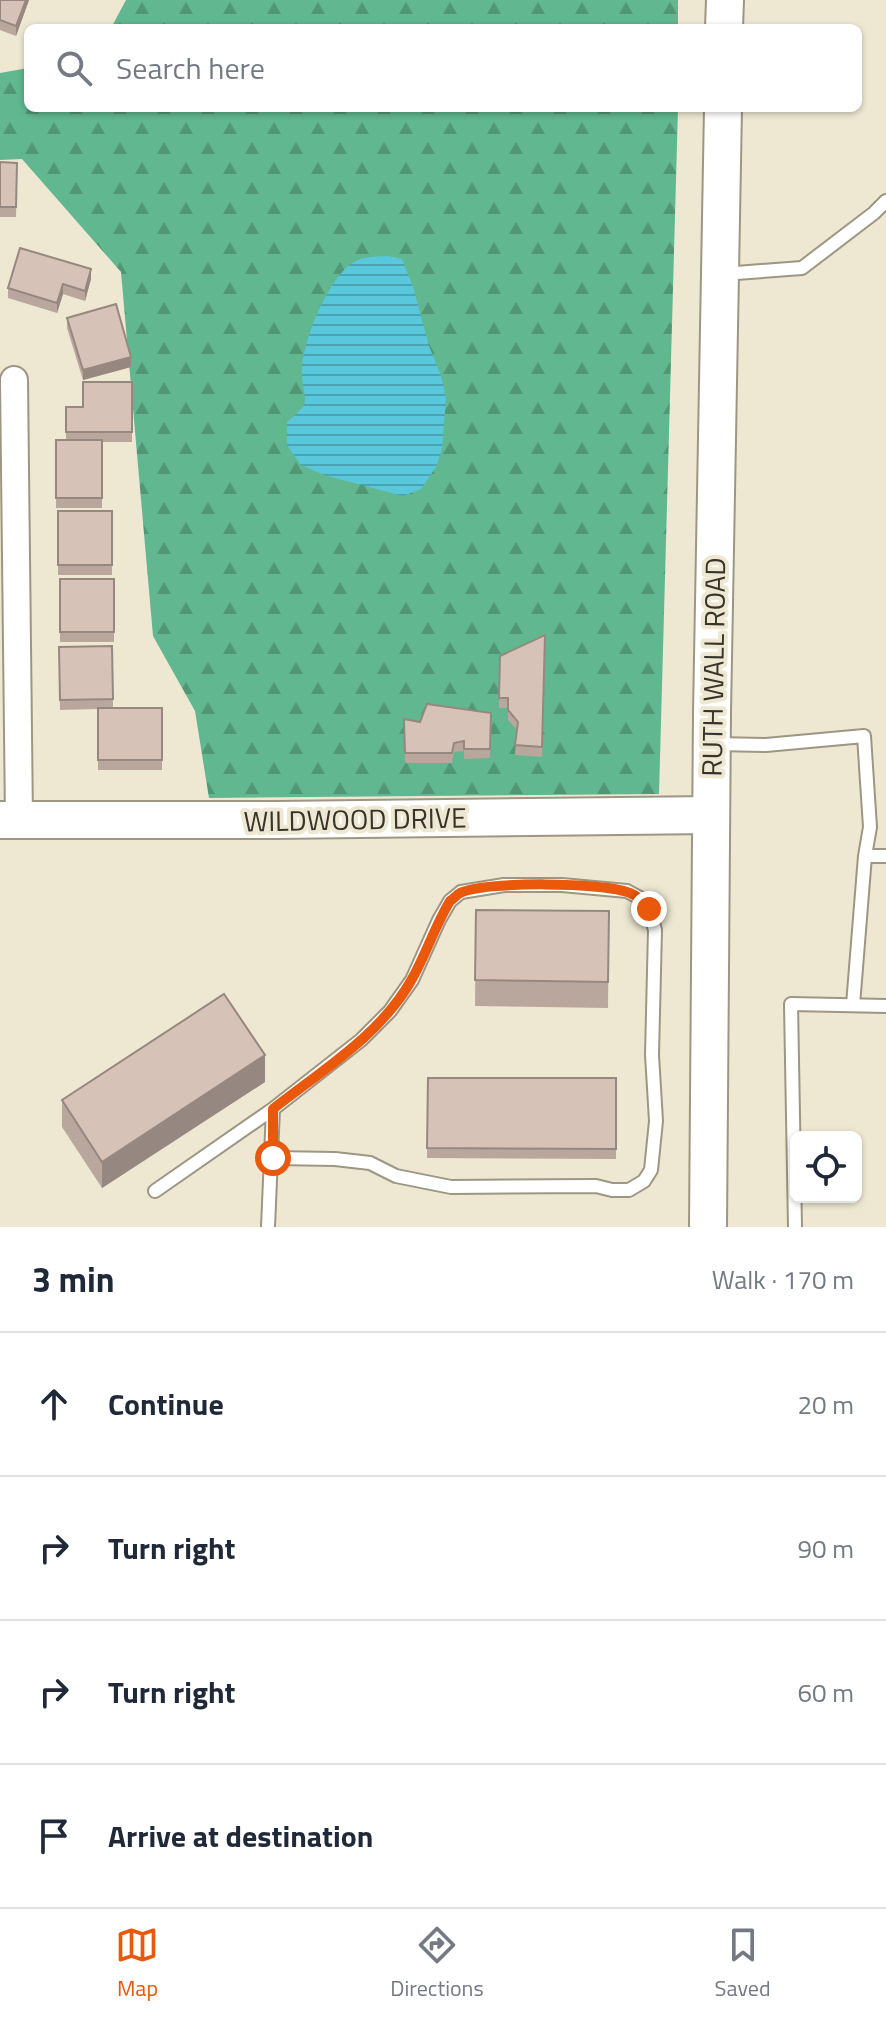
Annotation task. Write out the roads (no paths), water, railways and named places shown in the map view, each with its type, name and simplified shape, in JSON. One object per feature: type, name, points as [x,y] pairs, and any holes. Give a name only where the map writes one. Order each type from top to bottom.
[{"type":"street","points":[[724,24],[725,0]]},
{"type":"street","name":"RUTH WALL ROAD","points":[[708,1227],[711,815],[723,112]]},
{"type":"street","points":[[9,820],[14,380]]},
{"type":"street","name":"WILDWOOD DRIVE","points":[[9,820],[711,815]]},
{"type":"lane","points":[[720,274],[802,268],[886,201]]},
{"type":"lane","points":[[712,743],[766,745],[864,736],[870,827],[853,1005]]},
{"type":"lane","points":[[865,856],[886,856]]},
{"type":"lane","points":[[155,1191],[273,1109],[361,1040],[390,1011],[412,980],[450,901],[461,892],[504,885],[562,885],[627,891],[640,898],[649,909],[655,930],[652,1055],[656,1121],[653,1161],[644,1181],[629,1190],[596,1186],[451,1187],[396,1176],[370,1163],[273,1158]]},
{"type":"lane","points":[[795,1227],[791,1004],[886,1006]]},
{"type":"lane","points":[[268,1227],[273,1109]]},
{"type":"water","points":[[388,256],[402,259],[446,398],[442,449],[436,467],[421,489],[403,496],[324,475],[301,465],[287,445],[287,422],[304,405],[303,362],[311,331],[325,298],[352,263],[365,258]]}]
